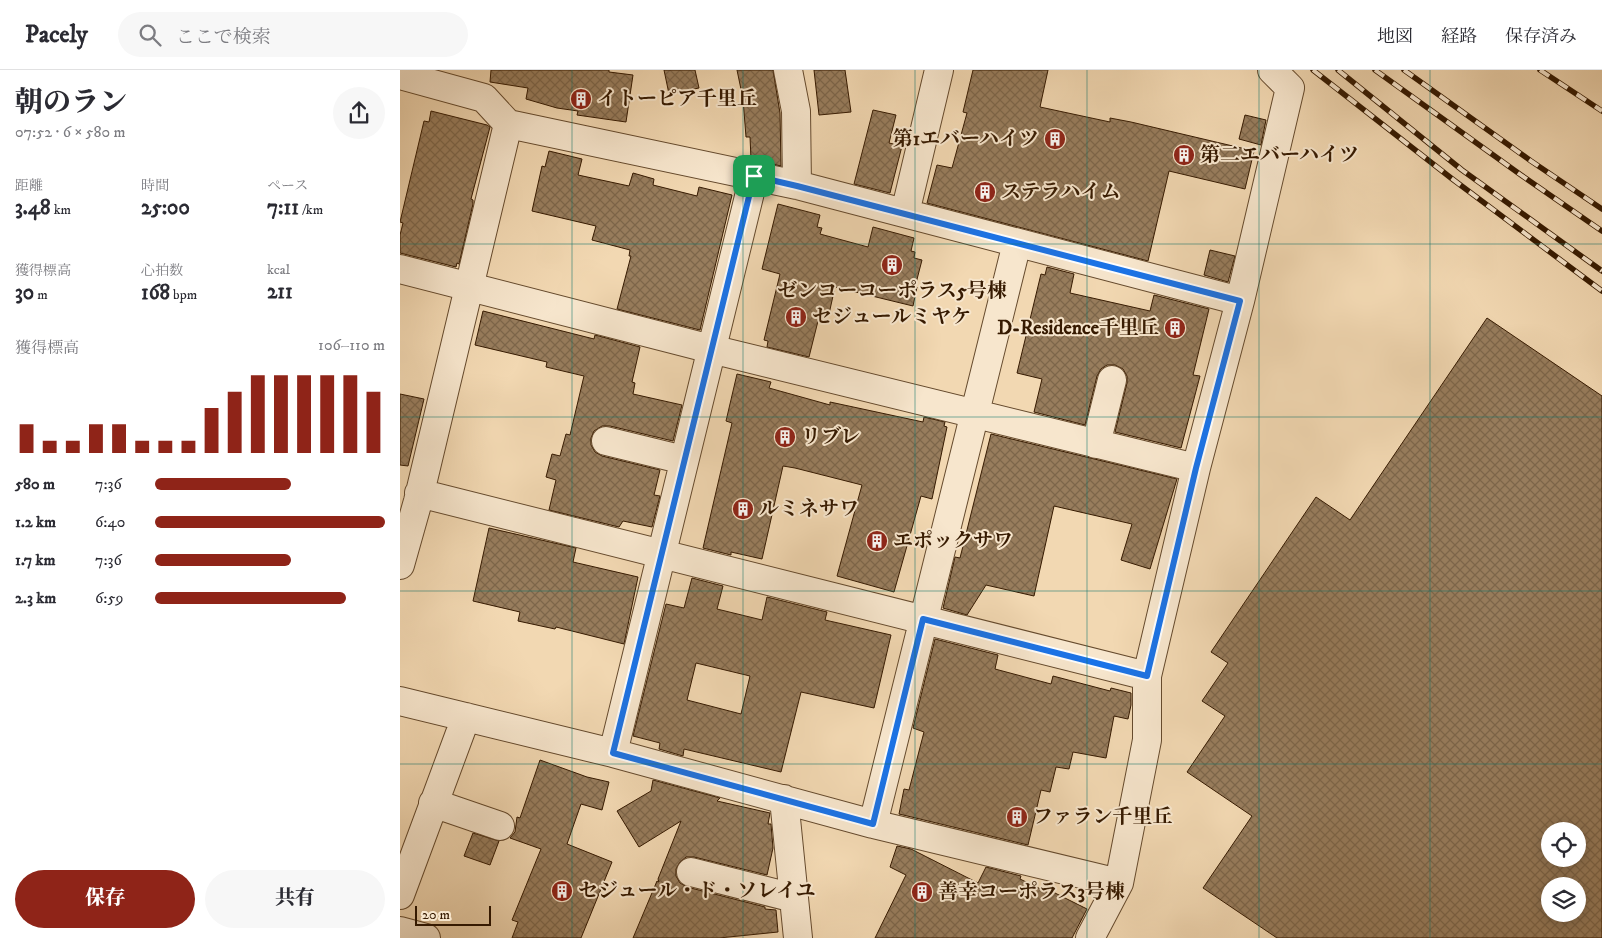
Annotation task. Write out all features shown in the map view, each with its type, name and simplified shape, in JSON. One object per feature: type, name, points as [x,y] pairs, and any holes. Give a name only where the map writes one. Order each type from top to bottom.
[{"type":"street","points":[[788,70],[796,111],[797,186]]},
{"type":"street","points":[[905,213],[939,70]]},
{"type":"street","points":[[1090,938],[1119,883],[1147,740],[1147,676],[1196,468],[1240,301],[1290,88],[1272,70]]},
{"type":"street","points":[[400,75],[484,98],[508,124],[797,186],[1240,301]]},
{"type":"street","points":[[400,565],[412,497],[469,287],[508,124]]},
{"type":"street","points":[[613,753],[754,176]]},
{"type":"street","points":[[873,824],[1017,243]]},
{"type":"street","points":[[400,269],[711,349],[1196,468]]},
{"type":"street","points":[[1096,444],[1112,380]]},
{"type":"street","points":[[606,441],[684,460]]},
{"type":"street","points":[[412,497],[662,553],[1147,676]]},
{"type":"street","points":[[400,701],[613,753],[873,824],[1119,883]]},
{"type":"street","points":[[400,895],[409,843],[434,803],[466,717]]},
{"type":"street","points":[[784,800],[798,938]]},
{"type":"street","points":[[434,803],[500,826]]},
{"type":"street","points":[[691,872],[794,898]]},
{"type":"street","points":[[400,931],[426,938]]},
{"type":"building","name":"イトーピア千里丘","points":[[491,70],[609,70],[609,72],[633,75],[626,122],[577,115],[578,111],[557,108],[526,99],[528,88],[490,82]]},
{"type":"building","points":[[664,70],[695,70],[699,88],[669,94]]},
{"type":"building","points":[[737,70],[773,70],[780,113],[781,166],[751,159],[750,137],[746,137],[743,99]]},
{"type":"building","points":[[814,70],[845,70],[851,112],[819,115]]},
{"type":"building","points":[[973,70],[1048,70],[1040,107],[1110,122],[1110,118],[1131,122],[1254,151],[1245,189],[1169,171],[1148,261],[927,203],[937,165],[952,168],[967,113],[963,112]]},
{"type":"building","points":[[873,110],[896,115],[889,143],[902,146],[890,193],[854,184]]},
{"type":"building","points":[[431,111],[490,127],[471,199],[473,204],[459,264],[457,263],[456,267],[400,253],[400,235],[403,223],[400,222],[424,121],[429,122]]},
{"type":"building","points":[[1245,115],[1266,120],[1261,145],[1239,139]]},
{"type":"building","points":[[549,151],[582,159],[578,175],[629,186],[633,173],[654,179],[653,185],[697,196],[699,187],[732,195],[700,330],[617,309],[631,256],[629,256],[630,250],[592,240],[596,226],[532,211],[542,166],[545,167]]},
{"type":"building","points":[[778,204],[820,215],[817,227],[822,228],[820,234],[868,247],[873,227],[914,238],[911,251],[915,252],[914,258],[922,260],[915,287],[917,287],[913,306],[835,287],[829,314],[824,313],[822,322],[818,321],[809,357],[767,347],[768,341],[764,340],[780,274],[762,269]]},
{"type":"building","points":[[1210,250],[1235,256],[1228,282],[1204,275]]},
{"type":"building","points":[[1047,267],[1074,274],[1070,293],[1150,311],[1154,295],[1209,309],[1193,375],[1200,376],[1181,448],[1115,432],[1127,376],[1123,369],[1115,365],[1107,365],[1101,369],[1097,376],[1085,425],[1034,412],[1042,379],[1017,373],[1041,274],[1045,275]]},
{"type":"building","points":[[483,311],[594,339],[595,335],[640,347],[632,382],[635,383],[633,394],[682,405],[673,441],[610,426],[602,426],[594,431],[591,445],[595,452],[602,456],[660,470],[654,495],[660,496],[652,527],[623,521],[619,527],[549,510],[556,480],[546,477],[552,454],[560,456],[566,434],[570,435],[584,376],[546,367],[547,362],[475,345]]},
{"type":"building","points":[[1487,318],[1602,396],[1602,938],[1277,938],[1203,888],[1252,816],[1187,772],[1225,716],[1202,701],[1228,663],[1211,652],[1316,497],[1350,520]]},
{"type":"building","points":[[737,374],[771,382],[769,388],[830,405],[830,402],[923,422],[924,417],[945,422],[944,426],[947,427],[932,499],[921,496],[894,592],[837,576],[862,485],[795,468],[783,466],[762,559],[731,552],[731,555],[703,548],[732,423],[726,421]]},
{"type":"building","points":[[400,394],[424,399],[408,466],[400,465]]},
{"type":"building","points":[[991,434],[1177,479],[1150,569],[1121,560],[1132,524],[1054,506],[1034,596],[986,585],[967,615],[943,608],[955,557],[960,558]]},
{"type":"building","points":[[489,528],[576,548],[573,562],[638,577],[624,644],[556,627],[555,629],[518,621],[520,612],[473,601]]},
{"type":"building","points":[[692,578],[723,586],[717,609],[762,620],[767,597],[827,612],[825,620],[891,635],[874,708],[801,692],[781,772],[684,749],[683,756],[659,749],[660,743],[633,736],[666,604],[684,608]],"holes":[[[696,663],[750,676],[741,714],[687,700]]]},
{"type":"building","points":[[935,639],[998,655],[995,669],[1051,684],[1053,676],[1110,691],[1111,688],[1131,693],[1128,719],[1114,716],[1106,758],[1073,752],[1069,769],[1056,767],[1050,792],[1041,790],[1028,845],[899,814],[904,789],[909,790],[924,732],[913,728]]},
{"type":"building","points":[[540,760],[587,777],[609,782],[602,810],[581,804],[567,844],[612,862],[581,938],[512,938],[518,922],[512,920],[541,849],[510,838],[515,832],[517,817],[520,818]]},
{"type":"building","points":[[653,780],[720,798],[717,801],[770,813],[768,824],[771,824],[773,848],[767,875],[694,857],[686,857],[676,869],[676,876],[680,883],[687,887],[765,907],[765,909],[776,910],[778,932],[719,938],[633,938],[657,881],[659,882],[658,879],[681,821],[639,847],[617,811],[651,791]]},
{"type":"building","points":[[473,833],[499,841],[490,865],[464,856]]},
{"type":"building","points":[[897,846],[911,849],[978,883],[986,867],[1021,876],[1020,879],[1051,894],[1053,892],[1087,909],[1072,938],[875,938],[906,875],[890,867]]},
{"type":"railway","points":[[1313,70],[1451,178],[1602,291]]},
{"type":"railway","points":[[1338,70],[1462,170],[1602,271]]},
{"type":"railway","points":[[1375,70],[1602,231]]},
{"type":"railway","points":[[1404,70],[1531,161],[1602,209]]},
{"type":"railway","points":[[1540,70],[1602,111]]},
{"type":"place","name":"イトーピア千里丘","points":[[581,99]]},
{"type":"place","name":"第1エバーハイツ","points":[[1055,139]]},
{"type":"place","name":"第二エバーハイツ","points":[[1184,155]]},
{"type":"place","name":"ステラハイム","points":[[985,192]]},
{"type":"place","name":"ゼンコーコーポラス5号棟","points":[[892,265]]},
{"type":"place","name":"セジュールミヤケ","points":[[796,317]]},
{"type":"place","name":"D-Residence千里丘","points":[[1175,328]]},
{"type":"place","name":"リブレ","points":[[785,437]]},
{"type":"place","name":"ルミネサワ","points":[[743,509]]},
{"type":"place","name":"エポックサワ","points":[[877,541]]},
{"type":"place","name":"ファラン千里丘","points":[[1017,817]]},
{"type":"place","name":"セジュール・ド・ソレイユ","points":[[562,891]]},
{"type":"place","name":"善幸コーポラス3号棟","points":[[922,892]]},
{"type":"route","points":[[754,176],[1240,301],[1196,468],[1147,676],[923,619],[873,824],[613,753],[754,176]]}]
